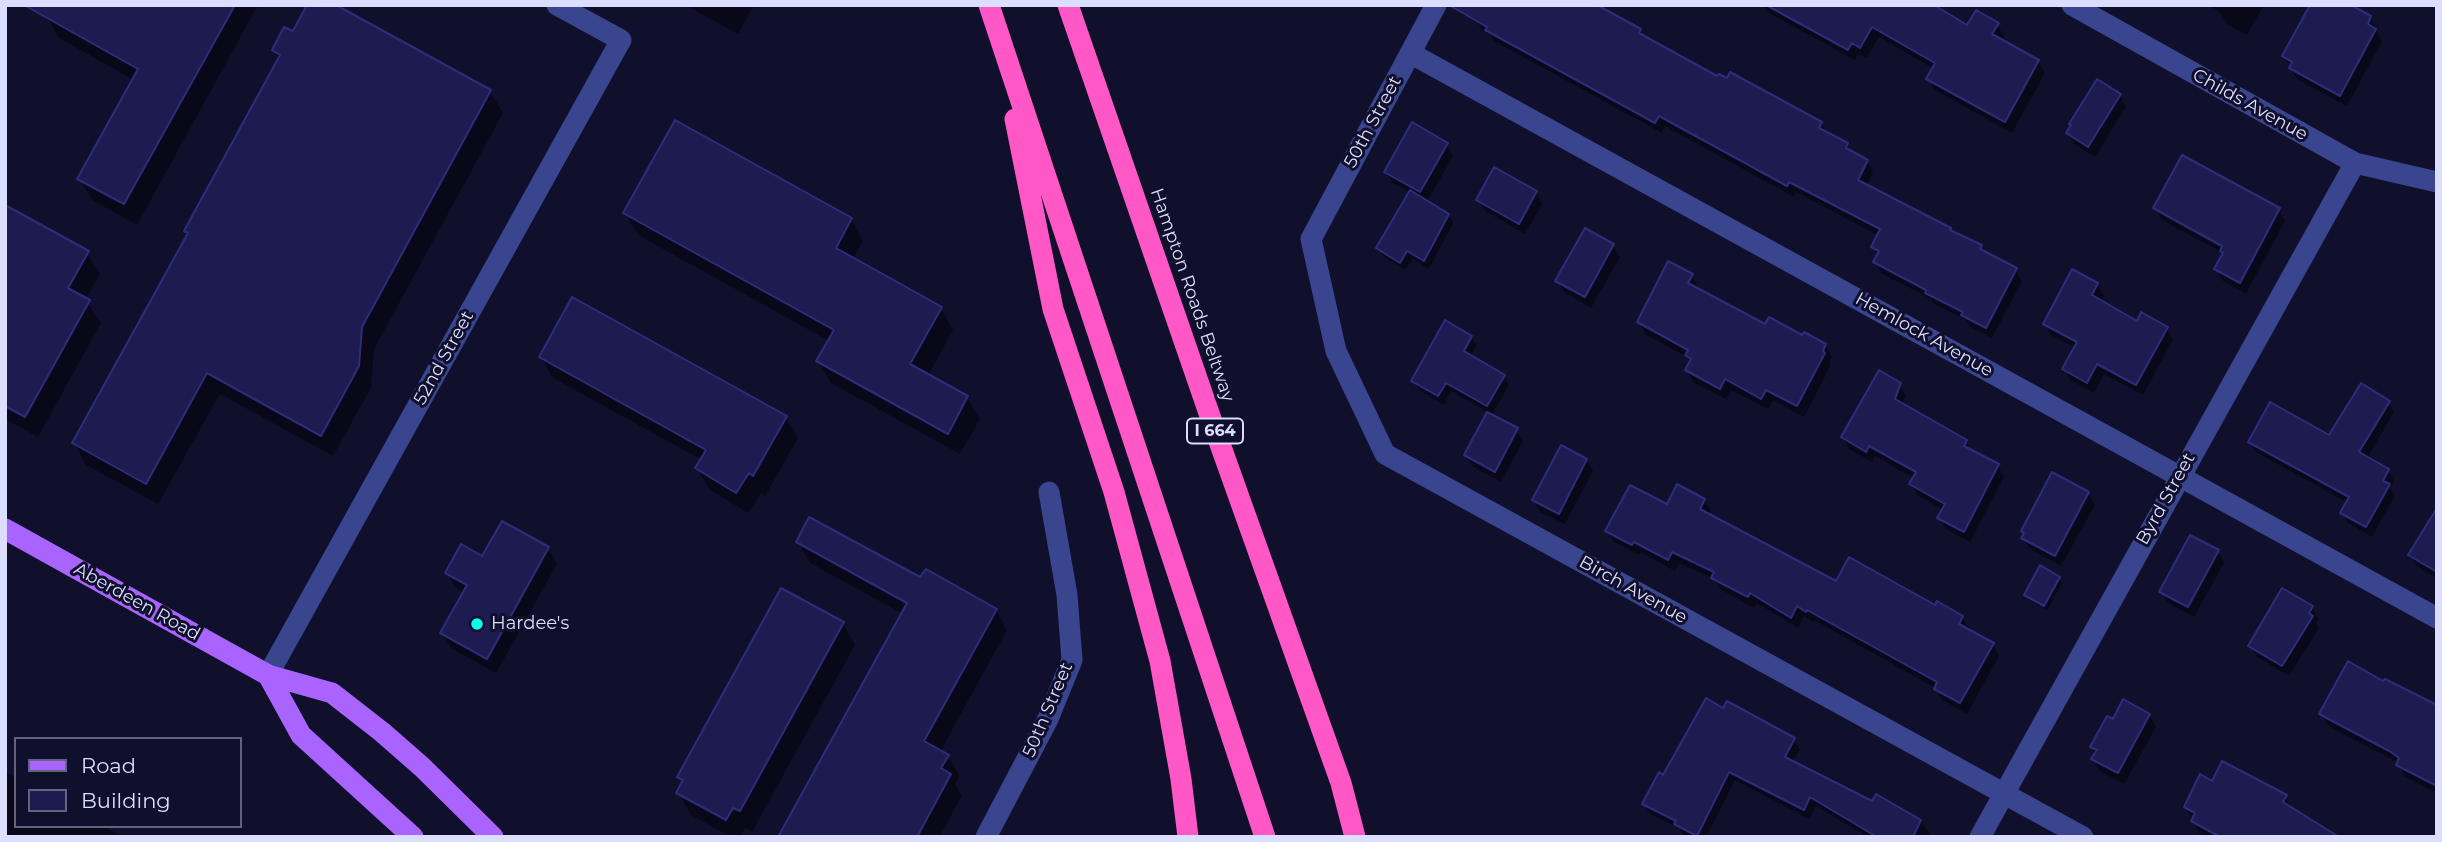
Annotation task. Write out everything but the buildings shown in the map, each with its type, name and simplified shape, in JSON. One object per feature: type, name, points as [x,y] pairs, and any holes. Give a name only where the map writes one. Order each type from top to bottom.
[{"type":"highway","points":[[989,5],[1265,837]]},
{"type":"highway","name":"Hampton Roads Beltway","points":[[1068,5],[1341,783],[1355,837]]},
{"type":"highway","points":[[998,32],[1053,309],[1114,492],[1160,661],[1181,779],[1188,837]]},
{"type":"highway","points":[[1341,783],[1360,837]]},
{"type":"main road","name":"Aberdeen Road","points":[[5,529],[268,675],[332,693],[402,750],[493,837]]},
{"type":"main road","points":[[268,675],[301,735],[414,837]]},
{"type":"street","name":"52nd Street","points":[[268,675],[621,40],[557,5]]},
{"type":"street","name":"50th Street","points":[[1311,239],[1436,5]]},
{"type":"street","name":"Childs Avenue","points":[[2072,5],[2355,163],[2437,182]]},
{"type":"street","name":"Hemlock Avenue","points":[[1410,53],[2437,618]]},
{"type":"street","name":"Byrd Street","points":[[1980,837],[2355,163]]},
{"type":"street","name":"Birch Avenue","points":[[1311,239],[1336,351],[1385,454],[2083,837]]},
{"type":"street","name":"50th Street","points":[[986,837],[1048,719],[1072,660],[1067,595],[1049,492]]},
{"type":"place","name":"Hardee's","points":[[477,624]]}]
